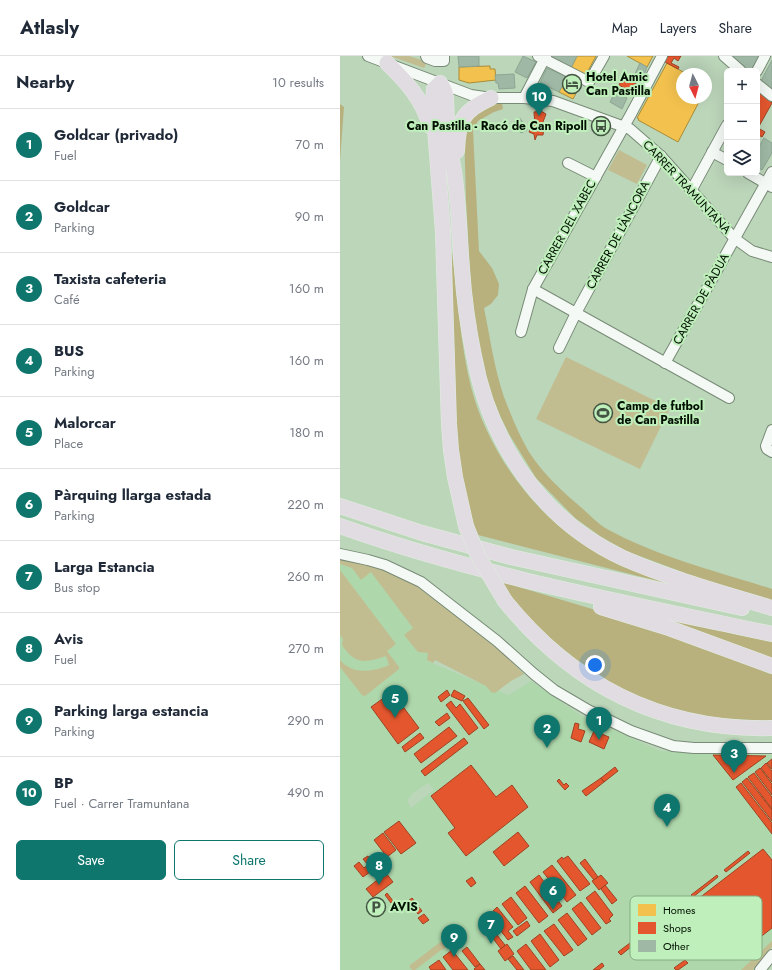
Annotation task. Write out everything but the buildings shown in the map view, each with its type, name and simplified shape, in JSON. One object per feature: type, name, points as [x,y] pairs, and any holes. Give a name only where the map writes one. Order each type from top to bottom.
[{"type":"highway","points":[[387,63],[408,84],[422,106],[430,124],[438,169]]},
{"type":"highway","points":[[772,608],[658,572],[622,557],[595,542],[552,510],[536,492],[510,455],[493,423],[481,387],[474,356],[465,298],[456,184],[447,121],[445,92],[440,83],[434,89],[433,96],[443,232],[448,408],[451,450],[455,477],[466,526],[478,556],[505,601],[533,633],[569,665],[603,687],[626,699],[684,719],[734,727],[772,728]]},
{"type":"highway","points":[[456,184],[458,137],[461,123],[469,110],[491,98]]},
{"type":"highway","points":[[340,506],[430,535],[511,557],[772,614]]},
{"type":"highway","points":[[340,526],[426,554],[531,581],[772,634]]},
{"type":"highway","points":[[531,581],[559,595],[636,617],[729,649],[772,666]]},
{"type":"street","name":"CARRER TRAMUNTANA","points":[[368,56],[471,95],[491,98],[524,98],[553,101],[624,126],[630,129],[661,156],[734,238],[752,251],[772,257]]},
{"type":"street","points":[[426,56],[427,58],[435,61],[444,61],[444,56]]},
{"type":"street","points":[[524,98],[543,57],[589,82],[604,56]]},
{"type":"street","points":[[624,126],[662,56]]},
{"type":"street","points":[[724,56],[738,68]]},
{"type":"street","points":[[759,68],[765,56]]},
{"type":"street","points":[[760,86],[772,96]]},
{"type":"street","name":"CARRER DEL XABEC","points":[[521,332],[533,289],[624,126]]},
{"type":"street","points":[[691,190],[724,130]]},
{"type":"street","points":[[712,152],[724,158]]},
{"type":"street","name":"CARRER DE L'ÀNCORA","points":[[560,348],[576,313],[661,156]]},
{"type":"street","points":[[568,162],[596,177]]},
{"type":"street","name":"CARRER DE PÀDUA","points":[[665,363],[734,238],[769,185],[772,172]]},
{"type":"street","points":[[753,176],[769,185]]},
{"type":"street","points":[[533,289],[729,398]]},
{"type":"street","points":[[772,430],[766,446],[772,452]]},
{"type":"street","points":[[340,554],[385,565],[421,582],[497,641],[554,690],[588,710],[631,732],[673,746],[694,748],[772,748]]},
{"type":"street","points":[[760,970],[772,955]]},
{"type":"shaded area","points":[[390,56],[409,56],[427,62],[424,68]]},
{"type":"shaded area","points":[[502,103],[503,109],[478,121],[473,130],[479,251],[492,268],[499,284],[498,295],[491,304],[484,308],[495,364],[504,397],[525,445],[541,468],[554,483],[604,527],[626,539],[667,556],[772,589],[772,602],[717,586],[626,551],[600,536],[575,518],[536,478],[509,434],[491,397],[482,362],[472,307],[464,131],[476,112],[493,104]]},
{"type":"shaded area","points":[[340,104],[344,107],[340,161]]},
{"type":"shaded area","points":[[619,150],[647,165],[637,184],[608,170]]},
{"type":"shaded area","points":[[447,253],[452,253],[462,337],[471,387],[489,436],[502,460],[535,503],[554,522],[574,538],[596,552],[677,586],[478,535],[472,524],[456,454]]},
{"type":"shaded area","name":"Camp de futbol de Can Pastilla","points":[[566,357],[670,408],[640,469],[536,419]]},
{"type":"shaded area","points":[[340,558],[385,569],[416,585],[443,606],[445,604],[513,660],[512,662],[524,674],[511,681],[495,693],[492,693],[486,686],[435,660],[433,663],[427,660],[428,653],[418,652],[404,635],[413,628],[371,572],[361,580],[352,568],[340,564]]},
{"type":"shaded area","points":[[340,560],[413,585],[470,627],[427,661],[509,695],[531,681],[580,715],[660,751],[772,755],[772,942],[762,955],[762,896],[630,896],[630,960],[758,960],[750,970],[340,970]],"holes":[[[428,783],[434,790],[411,808],[407,800],[412,794]]]},
{"type":"shaded area","points":[[340,570],[396,644],[387,651],[399,669],[365,696],[362,695],[340,667],[340,660],[351,668],[363,671],[389,665],[386,656],[366,661],[356,659],[347,652],[342,645],[343,639],[340,635]]},
{"type":"shaded area","points":[[502,582],[669,632],[772,673],[772,721],[710,718],[672,709],[622,690],[574,658],[547,636],[519,610]]},
{"type":"shaded area","points":[[635,611],[772,642],[772,659]]},
{"type":"shaded area","points":[[450,939],[456,940],[415,970],[412,970],[409,966],[439,943]]},
{"type":"shaded area","points":[[772,941],[772,947],[762,959],[762,950]]},
{"type":"shaded area","points":[[752,960],[761,960],[753,970],[741,970]]},
{"type":"place","name":"Hotel Amic Can Pastilla","points":[[572,84]]},
{"type":"place","name":"BP","points":[[539,116]]},
{"type":"place","name":"Can Pastilla - Racó de Can Ripoll","points":[[601,126]]},
{"type":"place","name":"Camp de futbol de Can Pastilla","points":[[603,413]]},
{"type":"place","name":"Malorcar","points":[[395,718]]},
{"type":"place","name":"Goldcar (privado)","points":[[599,740]]},
{"type":"place","name":"Goldcar","points":[[547,748]]},
{"type":"place","name":"Taxista cafeteria","points":[[734,773]]},
{"type":"place","name":"BUS","points":[[667,827]]},
{"type":"place","name":"Avis","points":[[379,885]]},
{"type":"place","name":"AVIS","points":[[376,907]]},
{"type":"place","name":"Pàrquing llarga estada","points":[[553,910]]},
{"type":"place","name":"Larga Estancia","points":[[491,944]]},
{"type":"place","name":"Parking larga estancia","points":[[454,957]]}]
